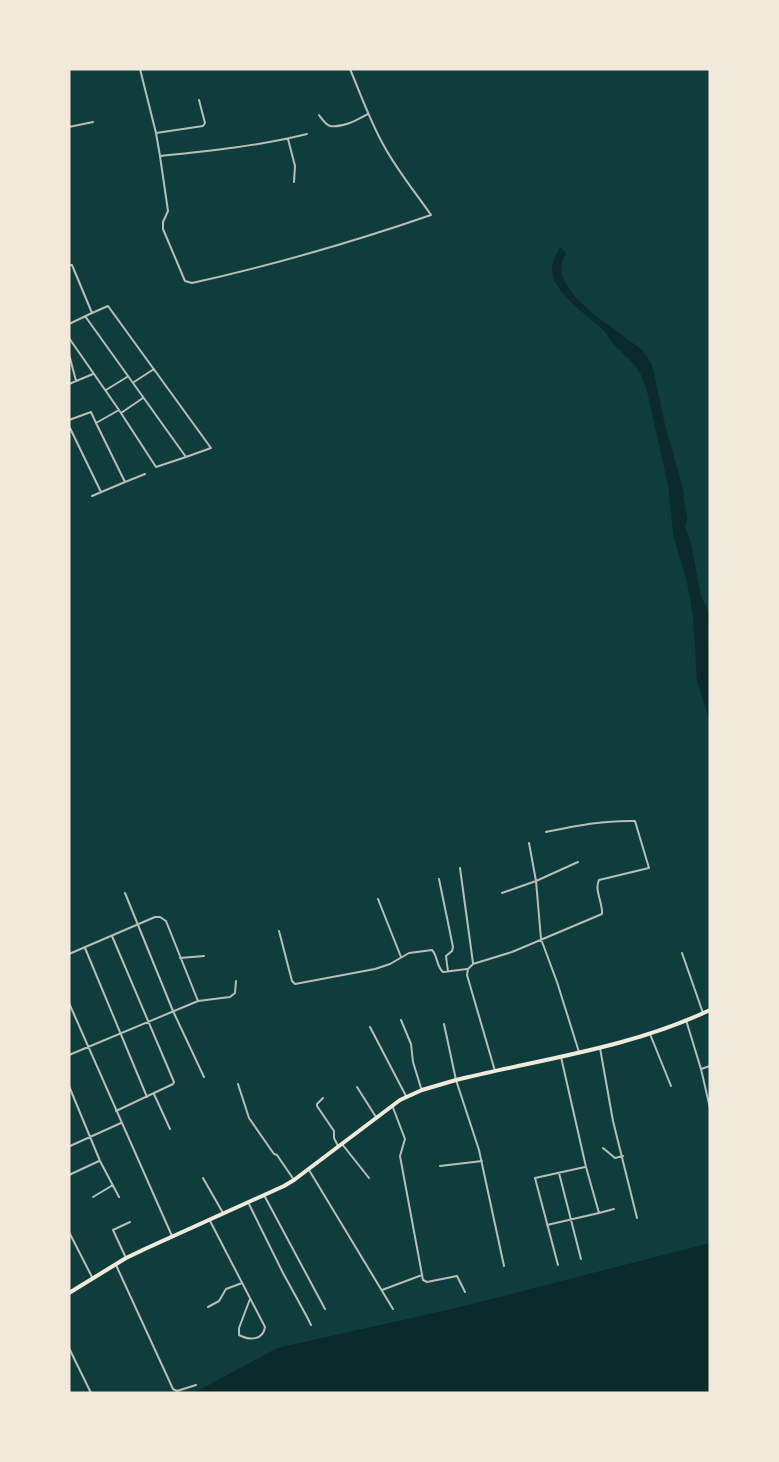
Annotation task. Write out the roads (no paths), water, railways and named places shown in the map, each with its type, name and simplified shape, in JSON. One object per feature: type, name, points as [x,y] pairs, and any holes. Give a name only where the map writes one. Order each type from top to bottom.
[{"type":"main road","points":[[69,1293],[126,1258],[294,1180],[392,1105],[406,1097],[456,1080],[579,1053],[650,1034],[710,1010]]},
{"type":"street","points":[[140,69],[160,156],[168,211],[163,222],[164,229],[185,281],[192,284],[354,241],[431,215],[391,158],[368,114],[350,69]]},
{"type":"street","points":[[156,133],[204,126],[199,100]]},
{"type":"street","points":[[319,115],[330,126],[350,123],[368,114]]},
{"type":"street","points":[[69,127],[93,122]]},
{"type":"street","points":[[160,156],[288,139],[307,134]]},
{"type":"street","points":[[288,139],[295,165],[294,182]]},
{"type":"street","points":[[69,265],[72,265],[92,313]]},
{"type":"street","points":[[69,324],[108,306],[211,448],[156,467],[122,413],[69,338]]},
{"type":"street","points":[[85,316],[186,457]]},
{"type":"street","points":[[69,354],[76,381]]},
{"type":"street","points":[[133,383],[154,369]]},
{"type":"street","points":[[69,384],[93,374]]},
{"type":"street","points":[[106,390],[127,377]]},
{"type":"street","points":[[122,413],[143,398]]},
{"type":"street","points":[[96,423],[119,410]]},
{"type":"street","points":[[69,420],[91,412],[125,482]]},
{"type":"street","points":[[69,426],[101,492]]},
{"type":"street","points":[[92,496],[145,474]]},
{"type":"street","points":[[495,1071],[467,975],[468,969],[473,964],[512,952],[602,914],[597,884],[599,880],[649,868],[635,821],[616,820],[590,823],[546,832]]},
{"type":"street","points":[[529,843],[536,881],[541,939],[579,1053]]},
{"type":"street","points":[[502,893],[578,862]]},
{"type":"street","points":[[460,868],[473,964]]},
{"type":"street","points":[[439,879],[453,947],[446,956],[448,972]]},
{"type":"street","points":[[125,893],[173,1011],[204,1077]]},
{"type":"street","points":[[378,899],[401,957]]},
{"type":"street","points":[[69,954],[158,916],[166,921],[198,1001]]},
{"type":"street","points":[[279,931],[292,981],[295,984],[375,969],[390,964],[409,953],[434,950],[441,971],[468,969]]},
{"type":"street","points":[[112,936],[174,1082],[116,1112]]},
{"type":"street","points":[[85,947],[147,1097]]},
{"type":"street","points":[[682,953],[703,1013]]},
{"type":"street","points":[[180,958],[204,956]]},
{"type":"street","points":[[69,1055],[198,1001],[230,997],[235,993],[236,981]]},
{"type":"street","points":[[69,1003],[172,1236]]},
{"type":"street","points":[[401,1020],[411,1044],[413,1062],[422,1090]]},
{"type":"street","points":[[686,1020],[710,1108]]},
{"type":"street","points":[[444,1024],[456,1080],[482,1161],[504,1266]]},
{"type":"street","points":[[370,1027],[406,1097]]},
{"type":"street","points":[[650,1034],[671,1086]]},
{"type":"street","points":[[600,1048],[613,1121],[637,1218]]},
{"type":"street","points":[[561,1057],[599,1213]]},
{"type":"street","points":[[701,1069],[710,1066]]},
{"type":"street","points":[[238,1083],[249,1118],[294,1180]]},
{"type":"street","points":[[69,1086],[100,1161],[119,1197]]},
{"type":"street","points":[[357,1087],[376,1117]]},
{"type":"street","points":[[154,1094],[170,1129]]},
{"type":"street","points":[[323,1098],[317,1106],[334,1131],[334,1138],[369,1178]]},
{"type":"street","points":[[392,1105],[405,1139],[400,1156],[423,1280],[426,1282],[458,1276],[465,1293]]},
{"type":"street","points":[[70,1146],[121,1122]]},
{"type":"street","points":[[603,1148],[615,1158],[623,1156]]},
{"type":"street","points":[[69,1174],[100,1161]]},
{"type":"street","points":[[440,1166],[482,1161]]},
{"type":"street","points":[[558,1265],[535,1178],[586,1167]]},
{"type":"street","points":[[309,1170],[393,1309]]},
{"type":"street","points":[[559,1173],[581,1259]]},
{"type":"street","points":[[203,1178],[223,1213]]},
{"type":"street","points":[[93,1197],[113,1185]]},
{"type":"street","points":[[264,1195],[326,1310]]},
{"type":"street","points":[[248,1202],[311,1325]]},
{"type":"street","points":[[547,1225],[614,1209]]},
{"type":"street","points":[[210,1219],[265,1328],[259,1337],[250,1339],[240,1335],[239,1328],[250,1299]]},
{"type":"street","points":[[126,1258],[113,1230],[130,1222]]},
{"type":"street","points":[[69,1232],[93,1278]]},
{"type":"street","points":[[116,1265],[173,1389],[177,1391],[196,1385]]},
{"type":"street","points":[[382,1290],[422,1275]]},
{"type":"street","points":[[208,1307],[219,1301],[226,1289],[242,1283]]},
{"type":"street","points":[[69,1348],[91,1393]]},
{"type":"water","points":[[560,247],[566,253],[561,270],[563,278],[576,298],[597,317],[641,349],[652,364],[665,425],[683,489],[687,519],[685,527],[691,543],[701,597],[709,616],[710,722],[697,681],[690,598],[673,535],[668,485],[646,387],[640,372],[604,331],[560,290],[552,273],[552,266]]},
{"type":"water","points":[[710,1243],[710,1393],[194,1393],[277,1348],[452,1309]]}]
